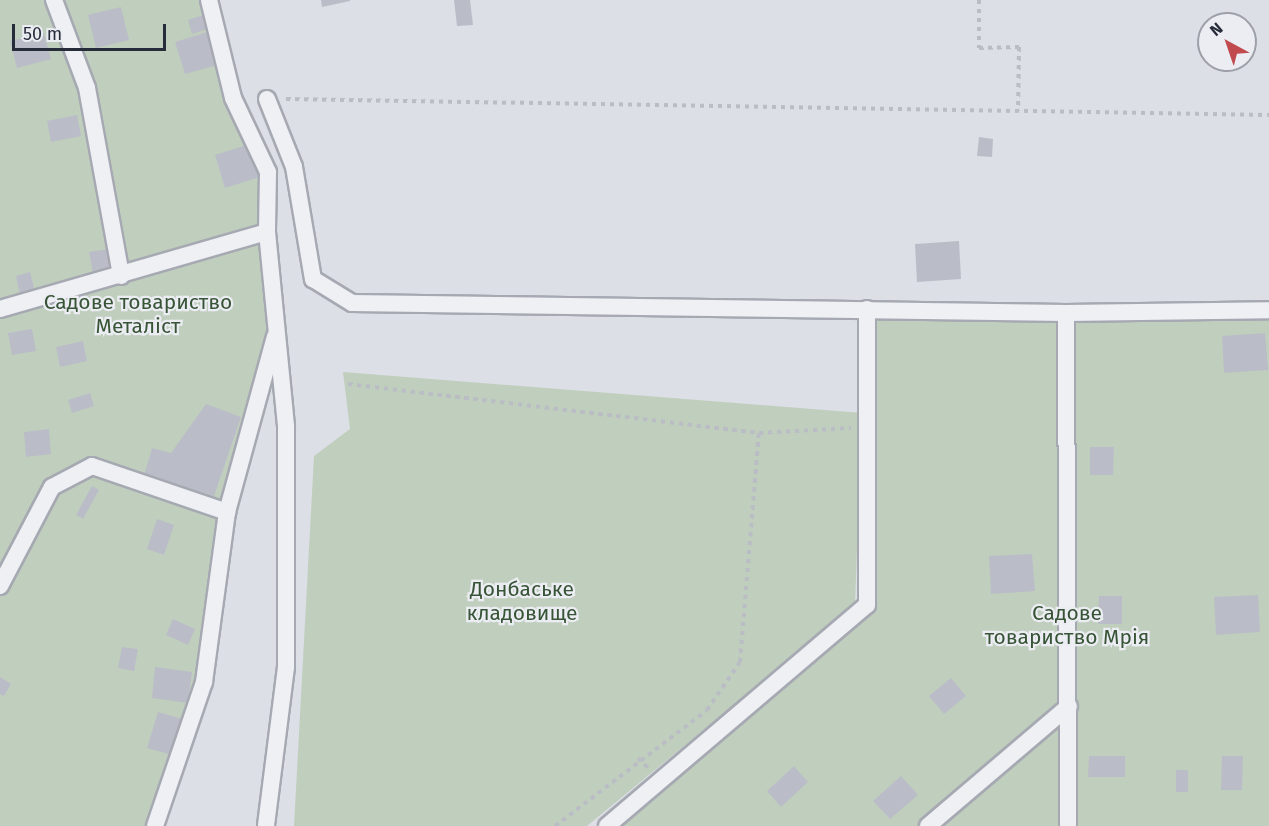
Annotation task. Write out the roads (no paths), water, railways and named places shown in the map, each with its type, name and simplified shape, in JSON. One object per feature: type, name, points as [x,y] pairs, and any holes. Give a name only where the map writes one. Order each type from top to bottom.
[{"type":"street","points":[[54,0],[87,88],[121,276]]},
{"type":"street","points":[[209,0],[233,98],[268,172],[267,232],[278,324],[286,427],[286,668],[266,826]]},
{"type":"street","points":[[267,99],[294,167],[314,279],[352,303],[1066,313],[1269,310]]},
{"type":"street","points":[[1,304],[121,276],[267,232]]},
{"type":"street","points":[[607,826],[867,605],[870,427],[867,309]]},
{"type":"street","points":[[1066,313],[1068,826]]},
{"type":"street","points":[[155,826],[204,682],[227,512],[278,324]]},
{"type":"street","points":[[0,586],[52,487],[92,466],[227,512]]},
{"type":"street","points":[[928,826],[1069,706]]},
{"type":"park label","name":"Садове товариство Металіст","points":[[138,314]]},
{"type":"park label","name":"Донбаське кладовище","points":[[522,601]]},
{"type":"park label","name":"Садове товариство Мрія","points":[[1067,625]]}]
